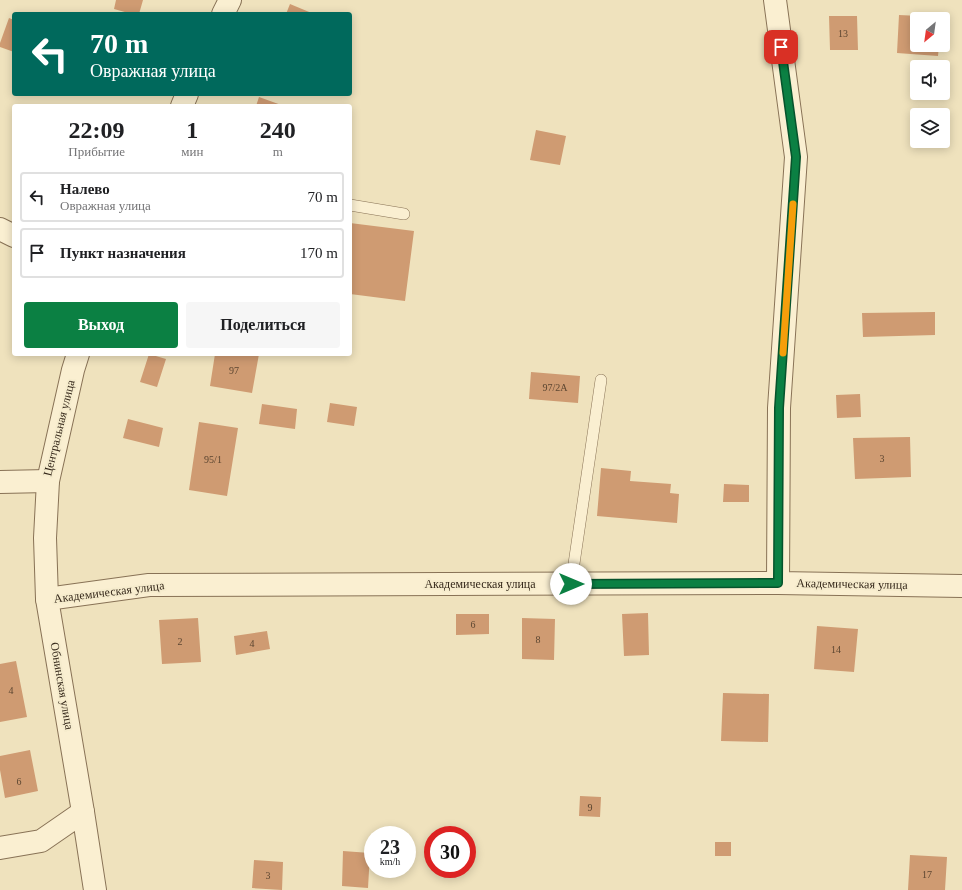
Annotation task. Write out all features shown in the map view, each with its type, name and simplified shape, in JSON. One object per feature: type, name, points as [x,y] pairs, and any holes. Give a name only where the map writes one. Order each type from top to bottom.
[{"type":"street","points":[[224,12],[230,0]]},
{"type":"street","points":[[775,0],[796,157],[779,408],[778,583]]},
{"type":"street","points":[[0,229],[12,235]]},
{"type":"street","name":"Центральная улица","points":[[0,482],[48,481],[77,356]]},
{"type":"street","name":"Обнинская улица","points":[[48,481],[45,538],[47,599],[95,890]]},
{"type":"street","name":"Академическая улица","points":[[47,599],[149,585],[778,583],[962,586]]},
{"type":"street","points":[[0,848],[41,841],[83,812]]},
{"type":"lane","points":[[352,205],[404,214]]},
{"type":"lane","points":[[571,584],[601,380]]},
{"type":"building","points":[[116,0],[143,0],[140,12],[125,12],[114,9]]},
{"type":"building","points":[[290,4],[309,12],[287,12]]},
{"type":"building","points":[[899,15],[910,16],[910,52],[938,52],[938,56],[897,53]]},
{"type":"building","points":[[829,16],[857,16],[858,50],[830,50]]},
{"type":"building","points":[[9,18],[12,19],[12,51],[0,47]]},
{"type":"building","points":[[259,97],[278,104],[257,104]]},
{"type":"building","points":[[536,130],[566,136],[560,165],[530,160]]},
{"type":"building","points":[[352,223],[414,231],[405,301],[352,294]]},
{"type":"building","points":[[935,312],[935,335],[863,337],[862,313]]},
{"type":"building","points":[[148,356],[156,356],[166,359],[157,387],[140,382]]},
{"type":"building","points":[[215,356],[259,356],[252,393],[210,386]]},
{"type":"building","points":[[531,372],[580,376],[578,403],[529,399]]},
{"type":"building","points":[[860,394],[861,417],[837,418],[836,395]]},
{"type":"building","points":[[330,403],[357,407],[354,426],[327,422]]},
{"type":"building","points":[[262,404],[297,409],[295,429],[259,424]]},
{"type":"building","points":[[128,419],[163,428],[159,447],[123,438]]},
{"type":"building","points":[[199,422],[238,428],[227,496],[189,490]]},
{"type":"building","points":[[910,437],[911,477],[855,479],[853,438]]},
{"type":"building","points":[[601,468],[631,471],[630,481],[671,484],[670,493],[679,494],[677,523],[597,516]]},
{"type":"building","points":[[724,484],[749,485],[749,502],[723,502]]},
{"type":"building","points":[[648,613],[649,655],[624,656],[622,614]]},
{"type":"building","points":[[456,614],[489,614],[489,634],[456,635]]},
{"type":"building","points":[[198,618],[201,662],[162,664],[159,620]]},
{"type":"building","points":[[522,618],[555,619],[554,660],[522,659]]},
{"type":"building","points":[[817,626],[858,629],[854,672],[814,669]]},
{"type":"building","points":[[267,631],[270,649],[236,655],[234,636]]},
{"type":"building","points":[[16,661],[27,717],[0,722],[0,664]]},
{"type":"building","points":[[723,693],[769,694],[768,742],[721,741]]},
{"type":"building","points":[[30,750],[38,791],[5,798],[0,770],[0,756]]},
{"type":"building","points":[[580,796],[601,797],[600,817],[579,816]]},
{"type":"building","points":[[715,842],[731,842],[731,856],[715,856]]},
{"type":"building","points":[[343,851],[364,853],[364,878],[369,878],[368,888],[342,886]]},
{"type":"building","points":[[910,855],[947,857],[945,890],[908,890]]},
{"type":"building","points":[[254,860],[283,862],[282,890],[252,888]]},
{"type":"slow traffic","points":[[783,353],[793,204]]},
{"type":"route","points":[[571,584],[778,583],[779,408],[796,157],[781,47]]}]
